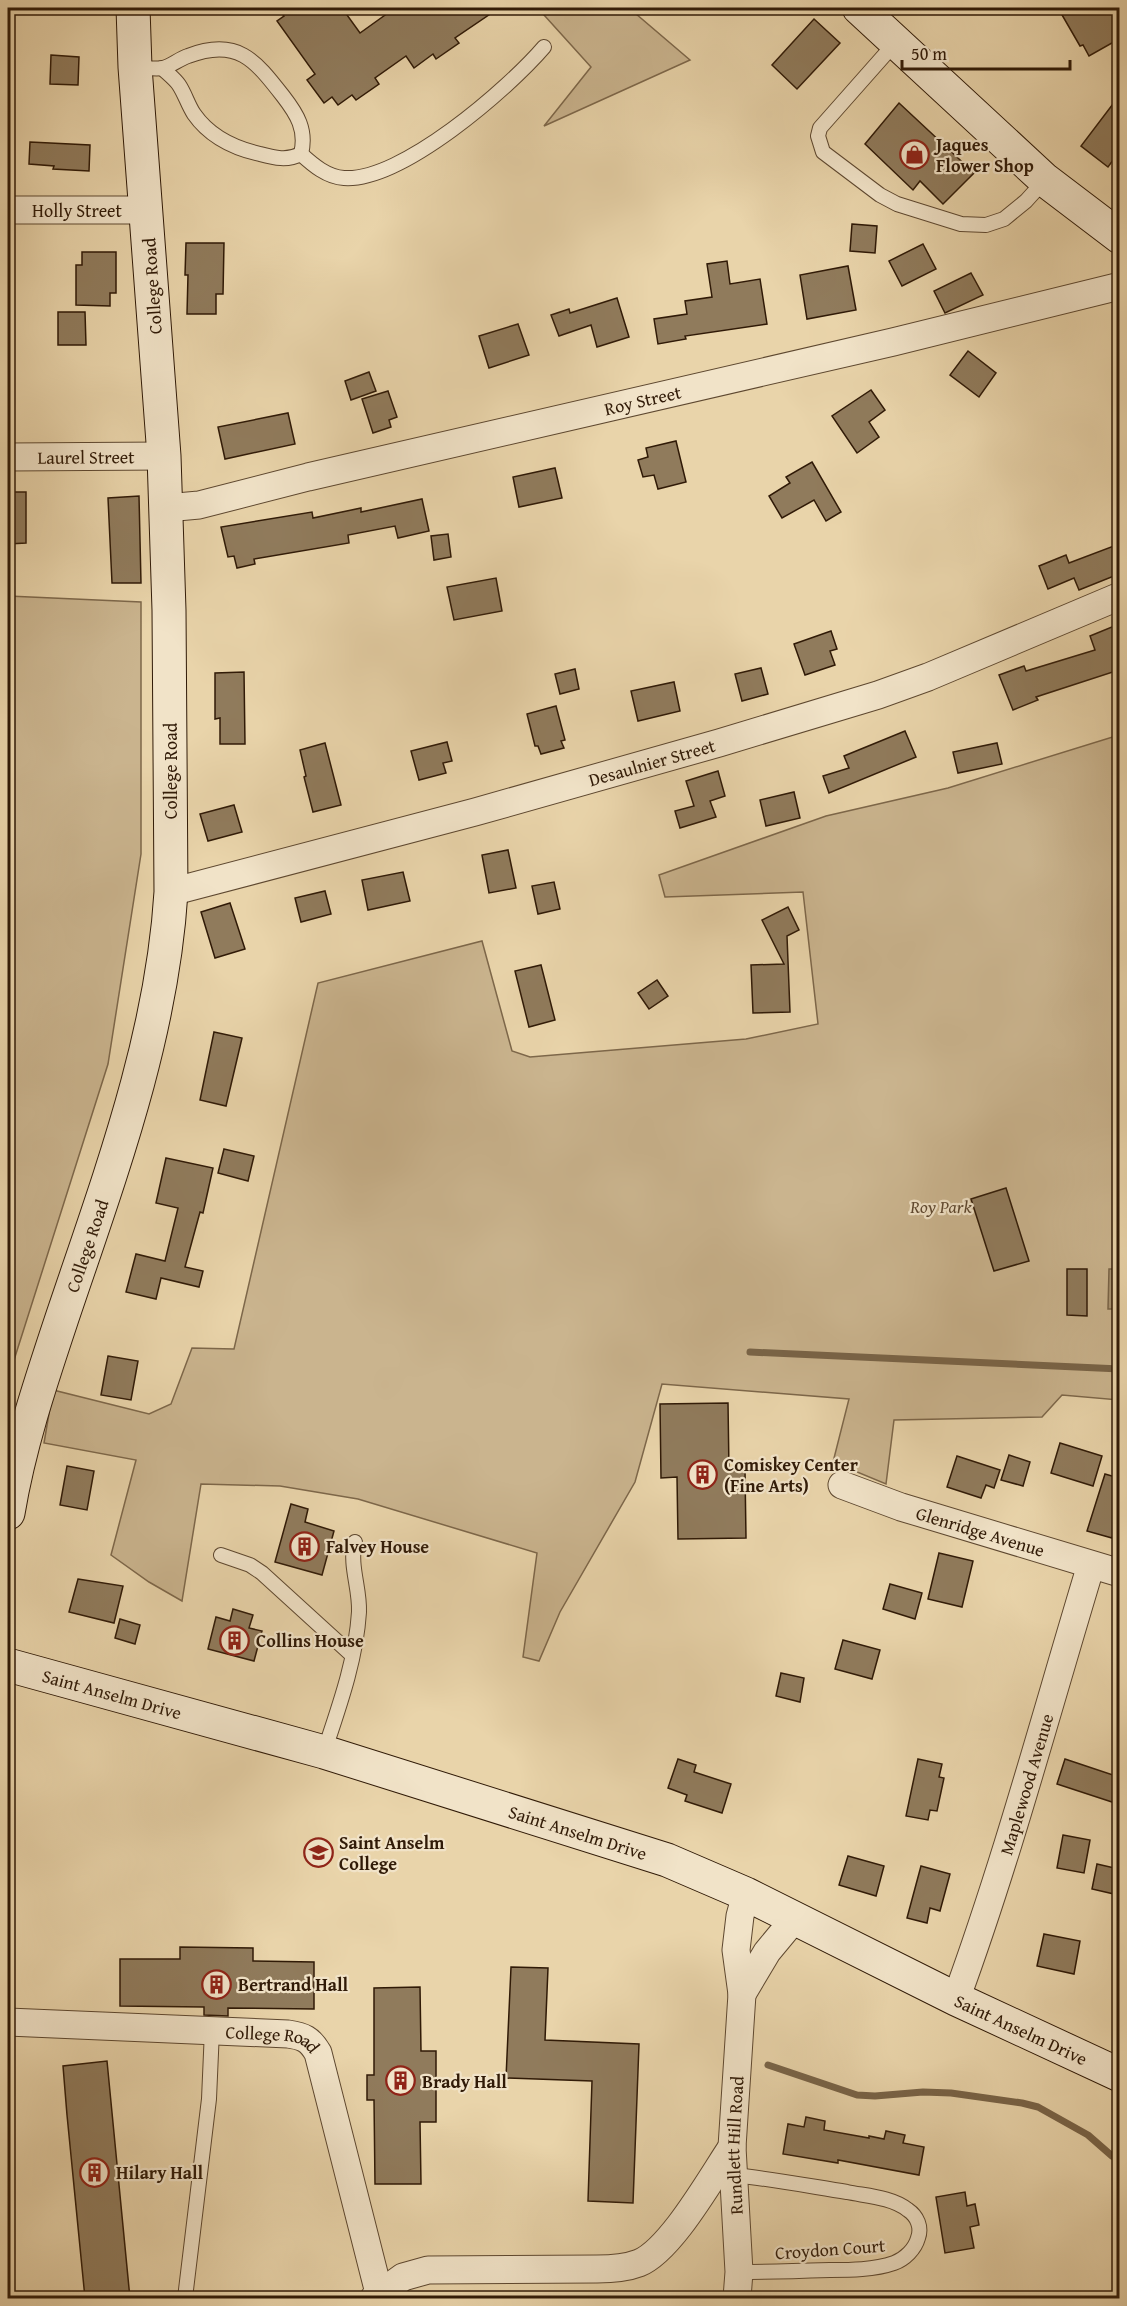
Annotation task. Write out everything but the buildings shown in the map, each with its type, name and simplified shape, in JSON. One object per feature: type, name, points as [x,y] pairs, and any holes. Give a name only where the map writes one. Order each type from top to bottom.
[{"type":"street","name":"College Road","points":[[8,1513],[24,1438],[117,1154],[143,1062],[163,974],[171,892],[166,508],[146,210],[149,68],[134,8]]},
{"type":"street","points":[[870,11],[896,42],[1045,180],[1117,231]]},
{"type":"street","name":"Holly Street","points":[[8,210],[146,210]]},
{"type":"street","name":"Roy Street","points":[[166,508],[199,505],[308,477],[893,342],[1119,286]]},
{"type":"street","name":"Laurel Street","points":[[8,457],[164,456]]},
{"type":"street","name":"Desaulnier Street","points":[[171,892],[475,812],[878,695],[928,677],[1119,596]]},
{"type":"street","name":"Glenridge Avenue","points":[[842,1485],[901,1507],[1119,1573]]},
{"type":"street","name":"Maplewood Avenue","points":[[956,1999],[1023,1793],[1091,1565]]},
{"type":"street","name":"Saint Anselm Drive","points":[[8,1665],[88,1685],[324,1752],[656,1856],[796,1917],[956,1999],[1119,2075]]},
{"type":"street","name":"Rundlett Hill Road","points":[[738,2285],[732,2148],[742,1994],[736,1950],[740,1916],[746,1894]]},
{"type":"street","name":"Rundlett Hill Road","points":[[742,1994],[767,1952],[796,1917]]},
{"type":"street","name":"College Road","points":[[8,2022],[288,2034],[303,2036],[312,2042],[318,2053],[377,2296],[403,2277],[428,2270],[597,2269],[640,2263],[654,2255],[671,2237],[732,2148]]},
{"type":"lane","points":[[896,42],[820,128],[818,136],[823,152],[880,195],[897,204],[961,224],[976,226],[995,223],[1013,213],[1045,180]]},
{"type":"lane","points":[[301,154],[334,177],[352,179],[379,174],[416,154],[496,95],[523,71],[544,47]]},
{"type":"lane","points":[[149,68],[206,51],[228,50],[251,58],[299,118],[304,136],[301,154]]},
{"type":"lane","points":[[149,68],[179,84],[196,116],[211,133],[221,140],[233,146],[277,158],[288,159],[301,154]]},
{"type":"lane","points":[[324,1752],[352,1655],[359,1609],[352,1556],[354,1542]]},
{"type":"lane","points":[[221,1555],[250,1565],[262,1574],[352,1655]]},
{"type":"lane","points":[[185,2298],[209,2099],[212,2030]]},
{"type":"lane","name":"Croydon Court","points":[[734,2175],[874,2197],[897,2204],[909,2210],[915,2217],[920,2233],[913,2249],[904,2258],[894,2263],[738,2285]]},
{"type":"green space","points":[[550,8],[629,8],[690,60],[544,126],[591,67],[544,15]]},
{"type":"green space","points":[[8,596],[141,602],[141,854],[108,1064],[8,1379]]},
{"type":"green space","name":"Roy Park","points":[[1119,735],[1119,1400],[1062,1395],[1042,1417],[894,1420],[886,1484],[833,1462],[849,1399],[662,1384],[635,1482],[560,1612],[539,1661],[523,1657],[537,1553],[358,1499],[280,1486],[201,1484],[182,1601],[149,1582],[111,1555],[136,1460],[44,1443],[53,1390],[149,1414],[171,1404],[192,1348],[234,1349],[318,983],[482,941],[512,1051],[530,1057],[746,1039],[818,1024],[803,892],[665,897],[659,875],[826,816],[948,788]]},
{"type":"shaded area","points":[[1109,1269],[1119,1269],[1119,1309],[1108,1309]]},
{"type":"waterway","points":[[750,1352],[1120,1369]]},
{"type":"waterway","points":[[768,2065],[857,2095],[951,2093],[1038,2107],[1088,2135],[1120,2160]]},
{"type":"place","name":"Jaques Flower Shop","points":[[915,154]]},
{"type":"place","name":"Comiskey Center (Fine Arts)","points":[[703,1474]]},
{"type":"place","name":"Falvey House","points":[[305,1546]]},
{"type":"place","name":"Collins House","points":[[235,1640]]},
{"type":"place","name":"Saint Anselm College","points":[[318,1852]]},
{"type":"place","name":"Bertrand Hall","points":[[217,1984]]},
{"type":"place","name":"Brady Hall","points":[[401,2081]]},
{"type":"place","name":"Hilary Hall","points":[[95,2172]]}]
